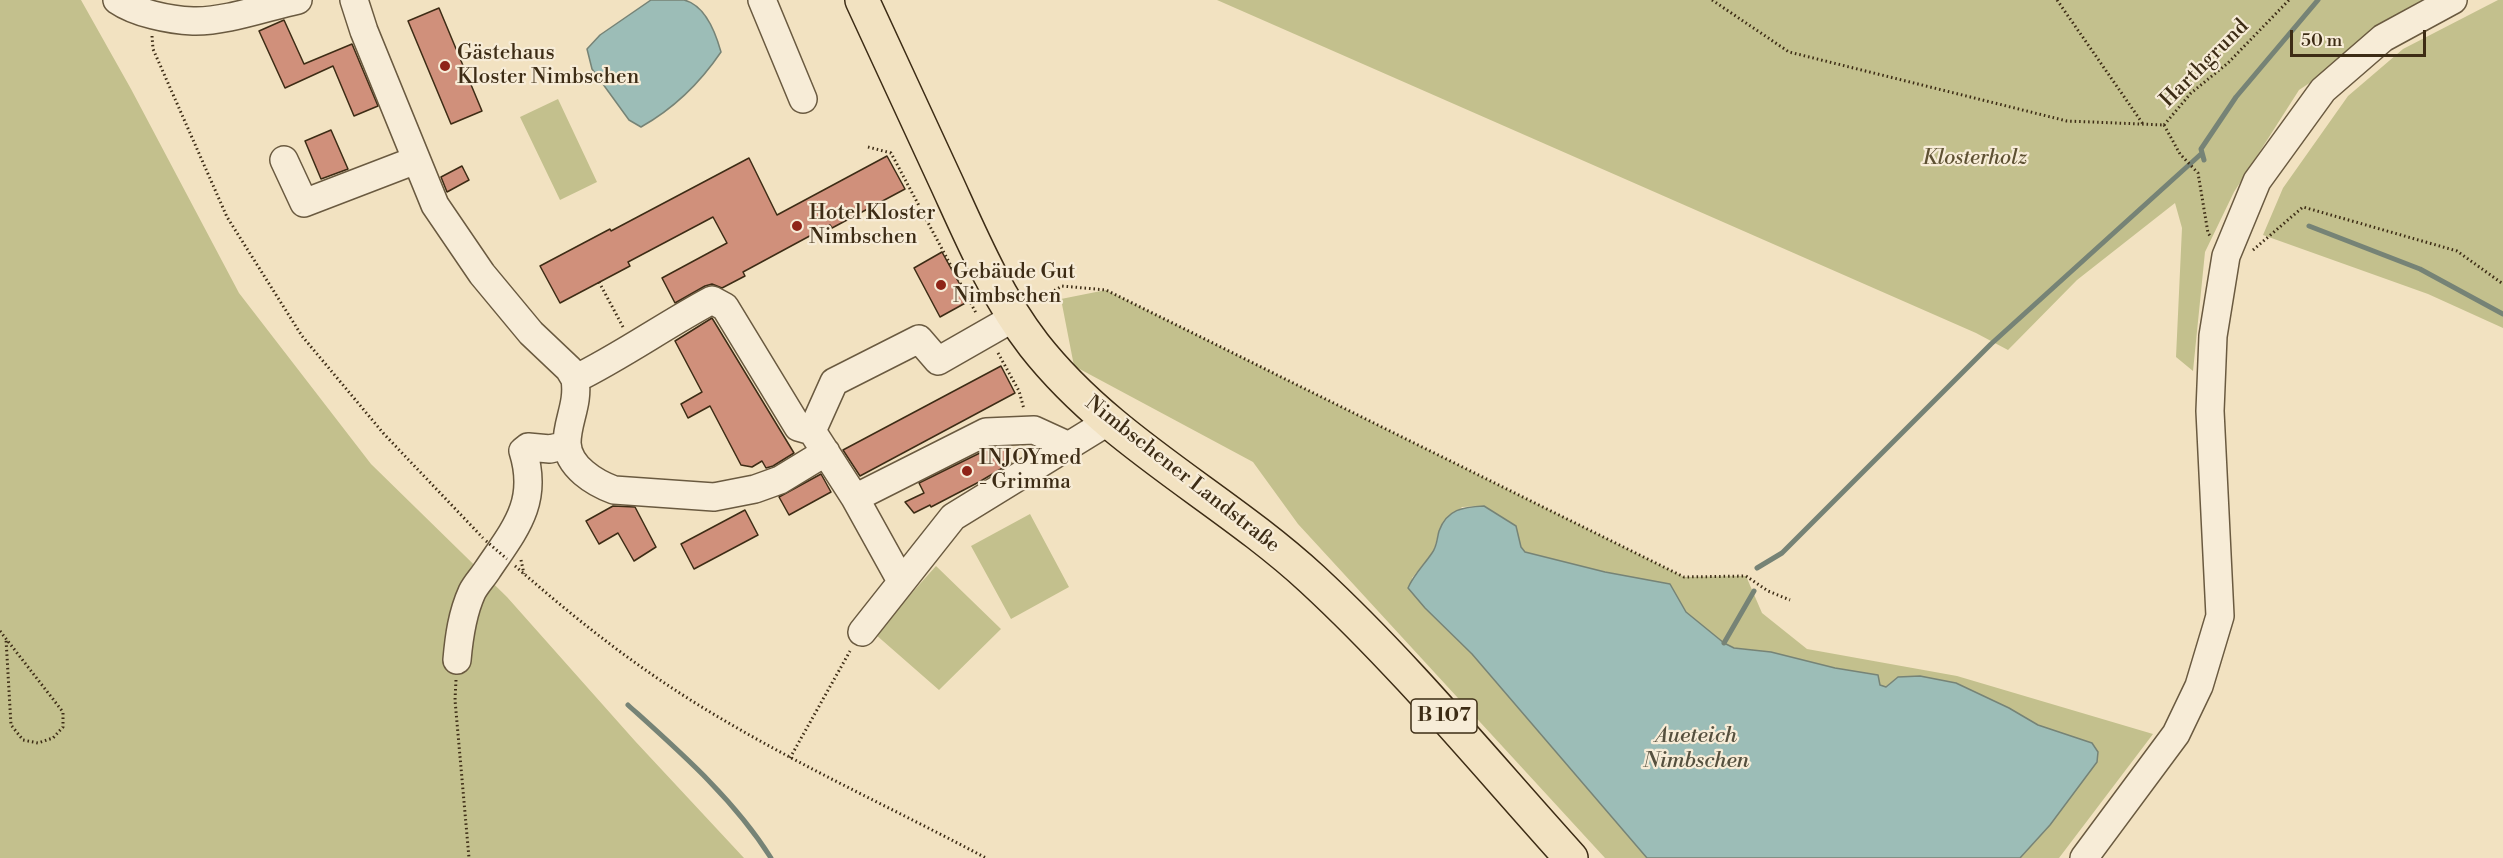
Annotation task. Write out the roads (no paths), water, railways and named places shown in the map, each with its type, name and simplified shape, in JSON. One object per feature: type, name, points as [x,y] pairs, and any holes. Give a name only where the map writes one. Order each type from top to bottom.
[{"type":"main road","name":"Nimbschener Landstraße","points":[[862,0],[987,272],[1001,325],[1035,346],[1071,386],[1149,454],[1264,537],[1313,579],[1402,669],[1571,858]]},
{"type":"street","points":[[117,0],[151,14],[193,21],[224,17],[298,0]]},
{"type":"street","points":[[354,0],[364,31],[435,205],[482,274],[531,333],[569,369],[575,379],[578,396],[567,445],[575,463],[584,473],[607,487],[630,492],[714,497],[755,489],[780,480],[819,441],[834,382],[919,339],[938,361],[1001,325]]},
{"type":"street","points":[[762,0],[803,99]]},
{"type":"street","points":[[2084,858],[2176,734],[2199,686],[2220,616],[2210,411],[2213,336],[2226,256],[2257,181],[2323,90],[2383,38],[2453,0]]},
{"type":"street","points":[[284,160],[304,203],[416,160]]},
{"type":"street","points":[[575,379],[606,364],[712,300],[726,307],[798,427],[819,441],[855,498],[901,581]]},
{"type":"street","points":[[862,632],[953,517],[1109,421]]},
{"type":"street","points":[[855,498],[986,432],[1034,430],[1070,446]]},
{"type":"street","points":[[458,660],[460,627],[473,591],[525,512],[529,488],[523,451],[528,447],[550,449],[567,445]]},
{"type":"water","points":[[651,0],[684,0],[698,8],[713,29],[721,52],[685,94],[664,112],[641,127],[629,120],[592,69],[587,49],[600,35]]},
{"type":"water","name":"Aueteich Nimbschen","points":[[1484,506],[1516,526],[1521,547],[1525,552],[1605,572],[1670,584],[1686,612],[1724,643],[1734,648],[1771,652],[1835,668],[1878,675],[1880,685],[1886,687],[1898,677],[1920,676],[1956,683],[2009,708],[2038,725],[2092,743],[2098,752],[2097,762],[2050,825],[2020,858],[1647,858],[1472,654],[1408,588],[1434,551],[1439,531],[1446,518],[1469,507]]},
{"type":"waterway","points":[[2204,160],[2201,149],[2236,97],[2318,0]]},
{"type":"waterway","points":[[1757,568],[1782,553],[1991,344],[2201,154]]},
{"type":"waterway","points":[[2309,226],[2420,269],[2503,314]]},
{"type":"waterway","points":[[1724,643],[1754,591]]},
{"type":"waterway","points":[[628,705],[723,796],[771,858]]},
{"type":"place","name":"Gästehaus Kloster Nimbschen","points":[[445,66]]},
{"type":"place","name":"Hotel Kloster Nimbschen","points":[[797,226]]},
{"type":"place","name":"Gebäude Gut Nimbschen","points":[[941,285]]},
{"type":"place","name":"INJOYmed - Grimma","points":[[967,471]]},
{"type":"park label","name":"Klosterholz","points":[[1975,159]]}]
